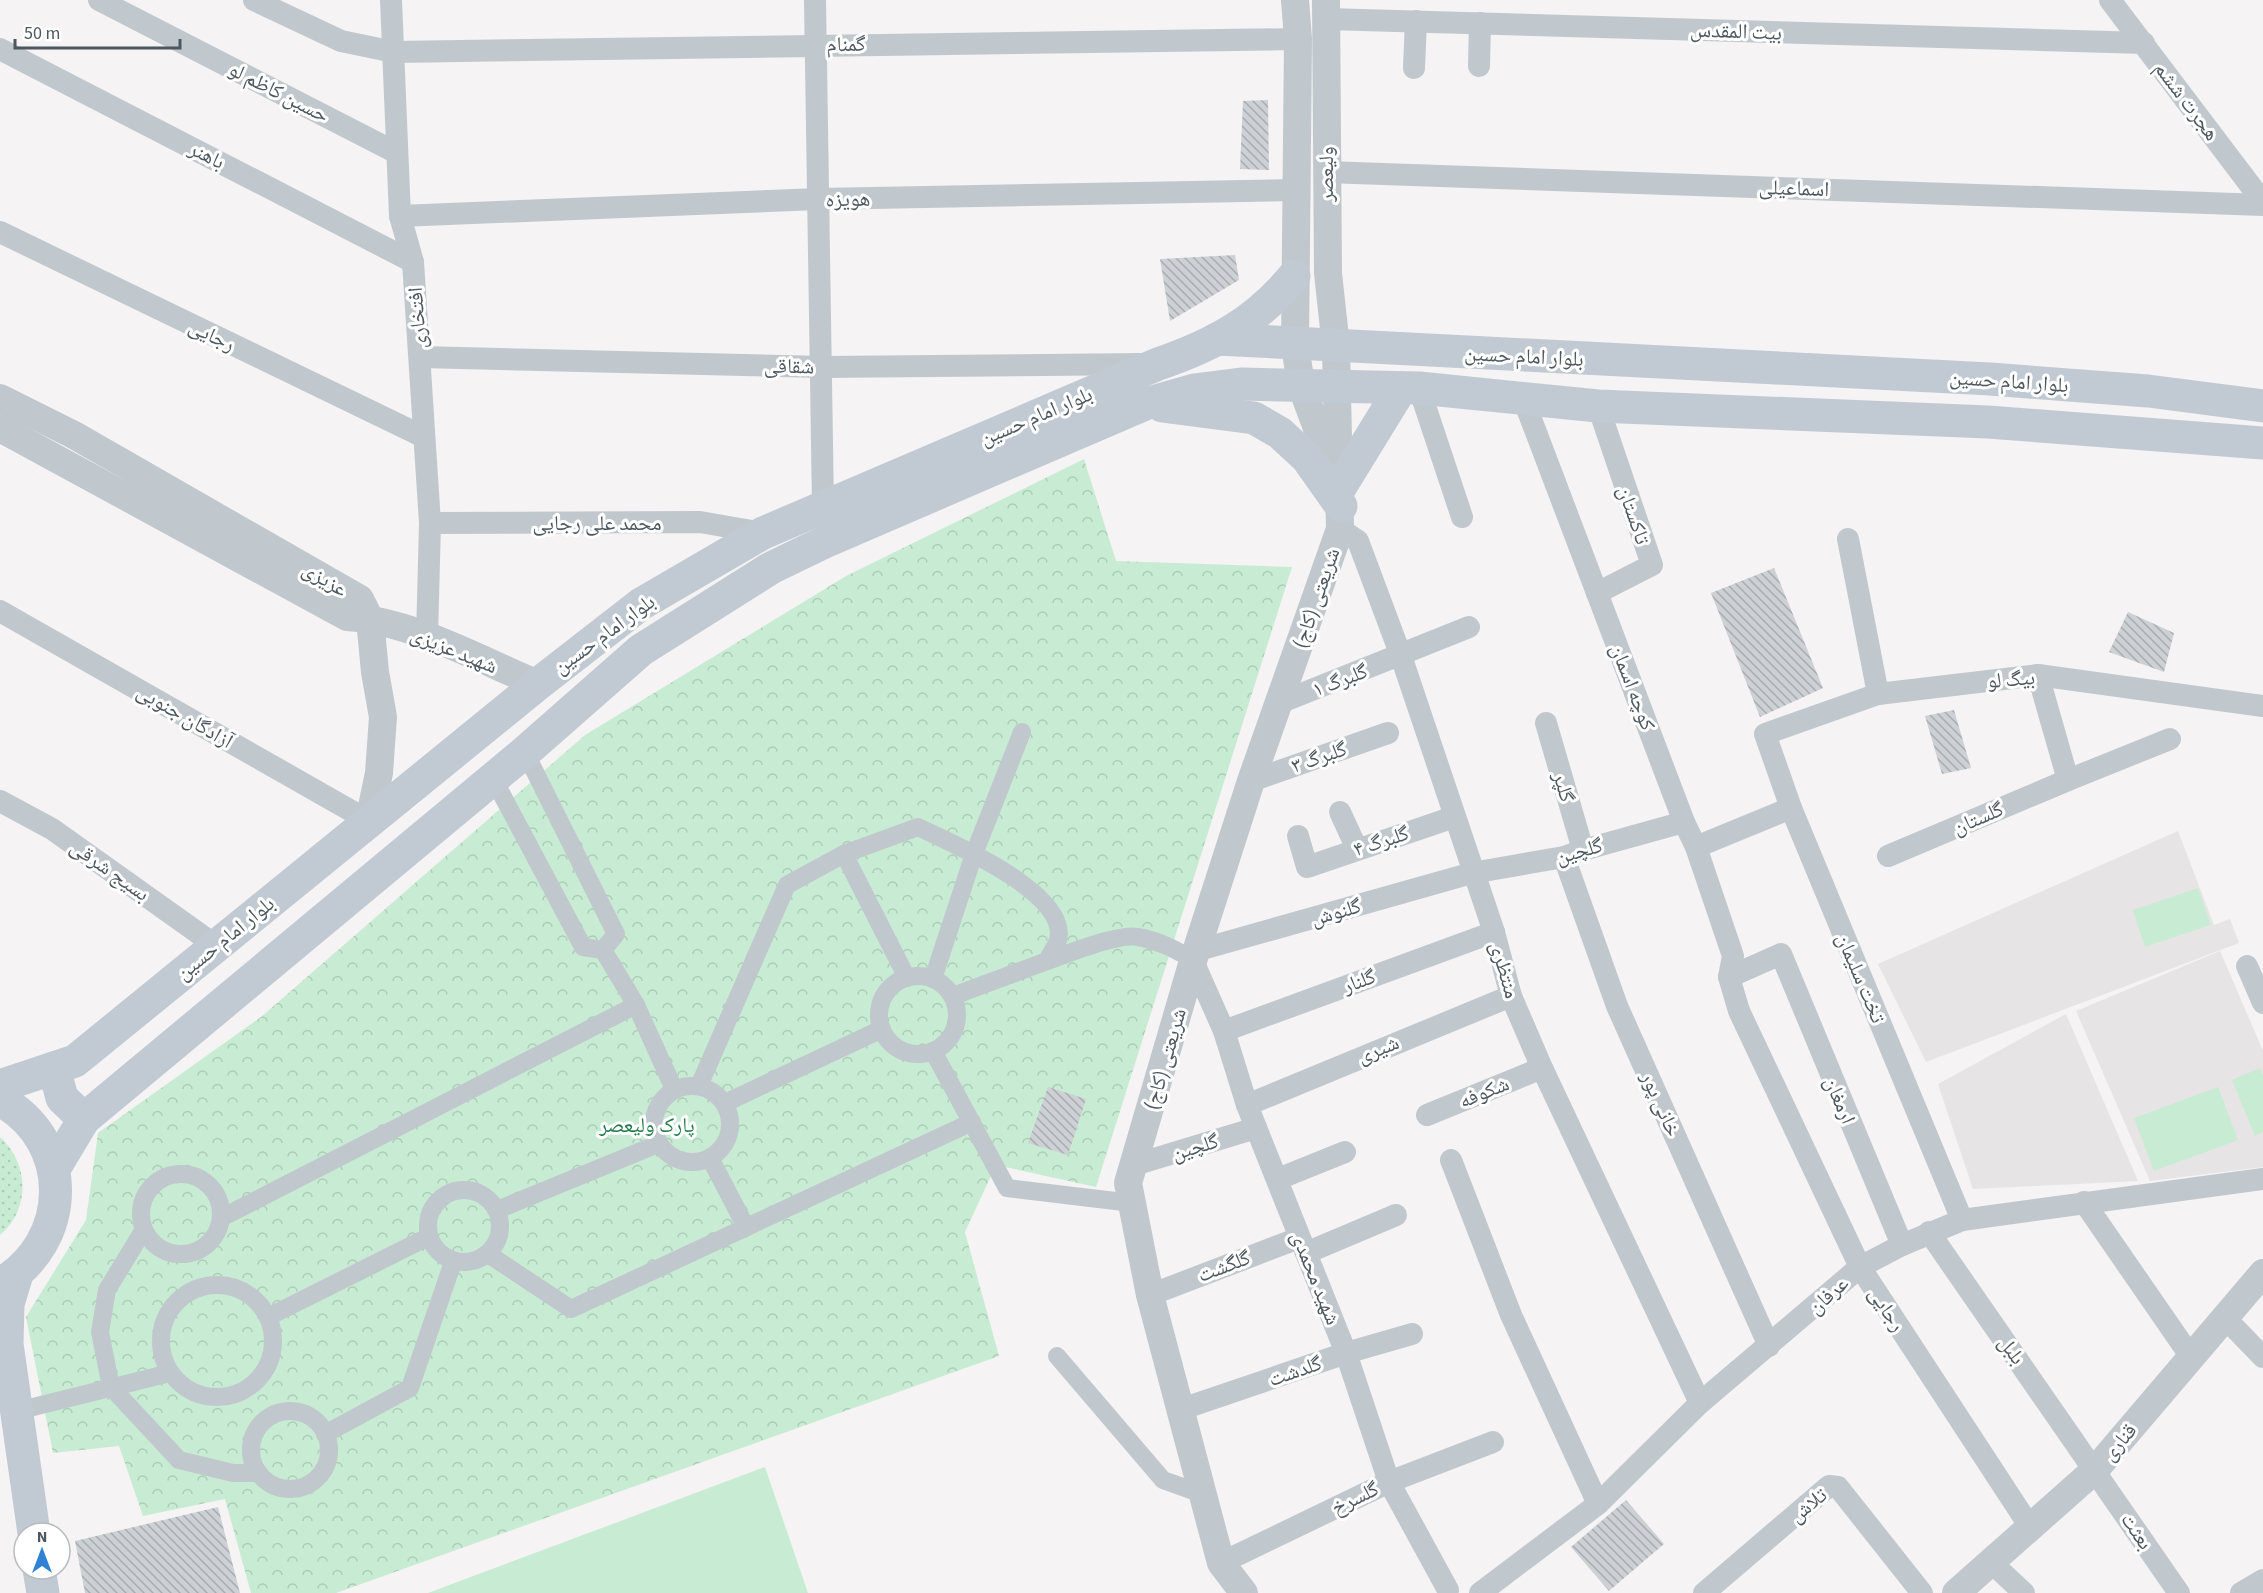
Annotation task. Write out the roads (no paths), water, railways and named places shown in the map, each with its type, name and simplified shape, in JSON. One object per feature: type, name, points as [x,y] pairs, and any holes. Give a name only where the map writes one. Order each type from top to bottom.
[{"type":"main road","points":[[1217,339],[1254,318],[1294,276]]},
{"type":"main road","name":"بلوار امام حسین","points":[[0,1086],[75,1061],[538,684],[641,604],[763,533],[1158,364],[1201,349],[1217,339],[1295,345],[1990,380],[2148,391],[2263,406]]},
{"type":"main road","points":[[1988,422],[1990,380]]},
{"type":"main road","name":"بلوار امام حسین","points":[[54,1169],[84,1119],[525,752],[641,650],[771,568],[830,540],[1145,404],[1194,390],[1241,384],[1410,388],[1598,406],[1988,422],[2263,443]]},
{"type":"main road","points":[[1145,404],[1254,418],[1280,433],[1307,458],[1340,508],[1410,388]]},
{"type":"main road","points":[[54,1068],[62,1098],[84,1119]]},
{"type":"main road","points":[[0,1100],[15,1108],[40,1135],[54,1169],[56,1198],[51,1227],[37,1253],[8,1279],[4,1342],[17,1411],[32,1521]]},
{"type":"street","name":"حسین کاظم لو","points":[[99,0],[395,152]]},
{"type":"street","name":"گمنام","points":[[254,0],[340,41],[394,52],[816,44],[1298,39]]},
{"type":"street","name":"افتخاری","points":[[391,0],[395,152],[400,216],[413,262],[420,357],[429,524],[427,637]]},
{"type":"street","points":[[815,0],[823,367],[823,506]]},
{"type":"street","name":"ولیعصر","points":[[1295,0],[1298,39],[1295,345],[1301,385],[1340,508]]},
{"type":"street","name":"هجرت ششم","points":[[2110,0],[2263,203]]},
{"type":"street","name":"ولیعصر","points":[[1326,10],[1328,273],[1338,386]]},
{"type":"street","name":"بیت المقدس","points":[[1326,10],[1416,21],[2144,43]]},
{"type":"street","points":[[1414,68],[1416,21]]},
{"type":"street","points":[[1479,66],[1480,23]]},
{"type":"street","name":"باهنر","points":[[0,49],[413,262]]},
{"type":"street","name":"اسماعیلی","points":[[1326,172],[2263,203]]},
{"type":"street","name":"هویزه","points":[[400,216],[819,199],[1296,190]]},
{"type":"street","name":"رجایی","points":[[0,232],[424,437]]},
{"type":"street","points":[[1294,276],[1328,273]]},
{"type":"street","name":"شقاقی","points":[[420,357],[823,367],[1158,364]]},
{"type":"street","name":"شریعتی (کاج)","points":[[1244,1593],[1221,1563],[1150,1295],[1128,1183],[1196,956],[1340,508],[1338,386]]},
{"type":"street","points":[[1410,388],[1462,517]]},
{"type":"street","name":"عزیزی","points":[[0,398],[74,435],[360,599],[370,619]]},
{"type":"street","name":"کوچه اسمان","points":[[1523,398],[1684,822],[1696,847],[1733,956],[1729,977]]},
{"type":"street","name":"تاکستان","points":[[1597,593],[1652,565],[1598,406]]},
{"type":"street","name":"عزیزی","points":[[0,428],[59,458],[347,617],[370,619]]},
{"type":"street","points":[[59,458],[74,435]]},
{"type":"street","name":"منتظری","points":[[1340,508],[1358,542],[1401,656],[1472,873],[1494,932],[1511,996],[1542,1068],[1700,1403]]},
{"type":"street","name":"محمد علی رجایی","points":[[429,524],[700,522],[763,533]]},
{"type":"street","points":[[1848,539],[1878,694]]},
{"type":"street","name":"آزادگان جنوبی","points":[[0,612],[369,821]]},
{"type":"street","points":[[369,821],[380,773],[383,717],[375,672],[370,619]]},
{"type":"street","name":"شهید عزیزی","points":[[370,619],[427,637],[538,684]]},
{"type":"street","name":"گلبرگ ۱","points":[[1279,703],[1469,627]]},
{"type":"street","points":[[2038,675],[2068,780]]},
{"type":"street","name":"بیگ لو","points":[[1765,734],[1878,694],[2038,675],[2263,706]]},
{"type":"street","name":"گلپر","points":[[1546,723],[1574,854]]},
{"type":"street","points":[[933,979],[974,855],[1022,732]]},
{"type":"street","name":"گلبرگ ۳","points":[[1251,781],[1388,733]]},
{"type":"street","name":"تخت سلیمان","points":[[1765,734],[1791,808],[1962,1220]]},
{"type":"street","name":"گلستان","points":[[1888,856],[2170,739]]},
{"type":"street","points":[[525,752],[616,934],[603,950]]},
{"type":"street","points":[[493,778],[583,947],[603,950]]},
{"type":"street","name":"بسیج شرقی","points":[[0,801],[52,829],[215,945]]},
{"type":"street","points":[[1696,847],[1791,808]]},
{"type":"street","points":[[1340,812],[1357,849]]},
{"type":"street","name":"گلبرگ ۴","points":[[1298,836],[1307,867],[1454,817]]},
{"type":"street","name":"گلچین","points":[[1472,873],[1574,854],[1684,822]]},
{"type":"street","points":[[699,1086],[787,885],[844,855],[918,827],[974,855],[1024,885],[1052,910],[1058,938],[1047,961]]},
{"type":"street","name":"خانی پور","points":[[1574,854],[1617,1006],[1769,1346]]},
{"type":"street","points":[[844,855],[907,978]]},
{"type":"street","name":"گلنوش","points":[[1196,956],[1472,873]]},
{"type":"street","name":"گلنار","points":[[1224,1031],[1494,932]]},
{"type":"street","points":[[953,996],[1094,945],[1136,936],[1196,956]]},
{"type":"street","points":[[603,950],[636,1005],[674,1089]]},
{"type":"street","name":"ارمغان","points":[[1729,977],[1781,954],[1902,1245]]},
{"type":"street","name":"شهید محمدی","points":[[1196,956],[1224,1031],[1247,1105],[1346,1353],[1389,1482],[1448,1590]]},
{"type":"street","points":[[2247,966],[2263,1003]]},
{"type":"street","points":[[921,976],[933,979],[945,986],[953,996],[957,1009],[957,1022],[944,1044],[933,1051],[921,1054],[897,1048],[882,1029],[879,1016],[886,993],[895,983],[907,978],[921,976]]},
{"type":"street","name":"رجایی","points":[[1729,977],[1739,1011],[1860,1267],[2030,1527]]},
{"type":"street","name":"شیری","points":[[1247,1105],[1511,996]]},
{"type":"street","points":[[221,1218],[636,1005]]},
{"type":"street","points":[[725,1103],[882,1029]]},
{"type":"street","points":[[933,1051],[1007,1188],[1132,1203]]},
{"type":"street","name":"شکوفه","points":[[1427,1115],[1542,1068]]},
{"type":"street","points":[[686,1085],[699,1086],[709,1089],[725,1103],[730,1127],[727,1140],[710,1158],[699,1162],[676,1159],[658,1144],[653,1119],[664,1096],[674,1089],[686,1085]]},
{"type":"street","points":[[488,1254],[571,1309],[972,1122]]},
{"type":"street","name":"گلچین","points":[[1134,1165],[1256,1128]]},
{"type":"street","points":[[497,1210],[658,1144]]},
{"type":"street","points":[[1278,1179],[1345,1152]]},
{"type":"street","points":[[710,1158],[746,1227]]},
{"type":"street","points":[[1451,1161],[1511,1315],[1598,1504]]},
{"type":"street","points":[[179,1174],[193,1176],[205,1182],[215,1192],[220,1205],[221,1218],[218,1231],[210,1243],[199,1251],[186,1255],[161,1250],[143,1231],[140,1218],[146,1193],[166,1177],[179,1174]]},
{"type":"street","name":"عرفان","points":[[1480,1593],[1598,1504],[1700,1403],[1860,1267],[1929,1232],[1962,1220],[2263,1179]]},
{"type":"street","points":[[456,1191],[480,1194],[497,1210],[500,1234],[488,1254],[471,1261],[453,1262],[434,1248],[428,1237],[427,1225],[435,1203],[456,1191]]},
{"type":"street","points":[[2084,1202],[2191,1357]]},
{"type":"street","name":"گلگشت","points":[[1150,1295],[1396,1215]]},
{"type":"street","points":[[143,1231],[107,1290],[100,1332],[111,1387],[179,1460],[233,1473],[259,1473]]},
{"type":"street","name":"بلبل","points":[[1929,1232],[2096,1469]]},
{"type":"street","points":[[268,1317],[428,1237]]},
{"type":"street","points":[[325,1434],[410,1388],[453,1262]]},
{"type":"street","name":"قناری","points":[[1956,1593],[2096,1469],[2263,1273]]},
{"type":"street","points":[[214,1285],[230,1287],[246,1293],[258,1303],[268,1317],[273,1335],[272,1353],[265,1371],[253,1385],[237,1395],[218,1398],[200,1395],[183,1386],[170,1373],[162,1356],[160,1339],[171,1308],[183,1296],[197,1289],[214,1285]]},
{"type":"street","points":[[2226,1319],[2263,1357]]},
{"type":"street","name":"گلدشت","points":[[1179,1410],[1346,1353],[1412,1334]]},
{"type":"street","points":[[1058,1356],[1163,1480],[1202,1494]]},
{"type":"street","points":[[17,1411],[170,1373]]},
{"type":"street","points":[[295,1411],[318,1423],[325,1434],[328,1459],[315,1480],[304,1486],[279,1487],[268,1482],[259,1473],[251,1449],[260,1425],[270,1417],[282,1412],[295,1411]]},
{"type":"street","name":"گلسرخ","points":[[1221,1563],[1389,1482],[1493,1442]]},
{"type":"street","name":"بعثت","points":[[2096,1469],[2179,1593]]},
{"type":"street","name":"تلاش","points":[[1704,1593],[1829,1486],[1834,1485],[1838,1487],[1923,1593]]},
{"type":"street","points":[[1992,1563],[2024,1593]]},
{"type":"street","points":[[2241,1593],[2263,1580]]},
{"type":"park label","name":"پارک ولیعصر","points":[[647,1125]]}]
